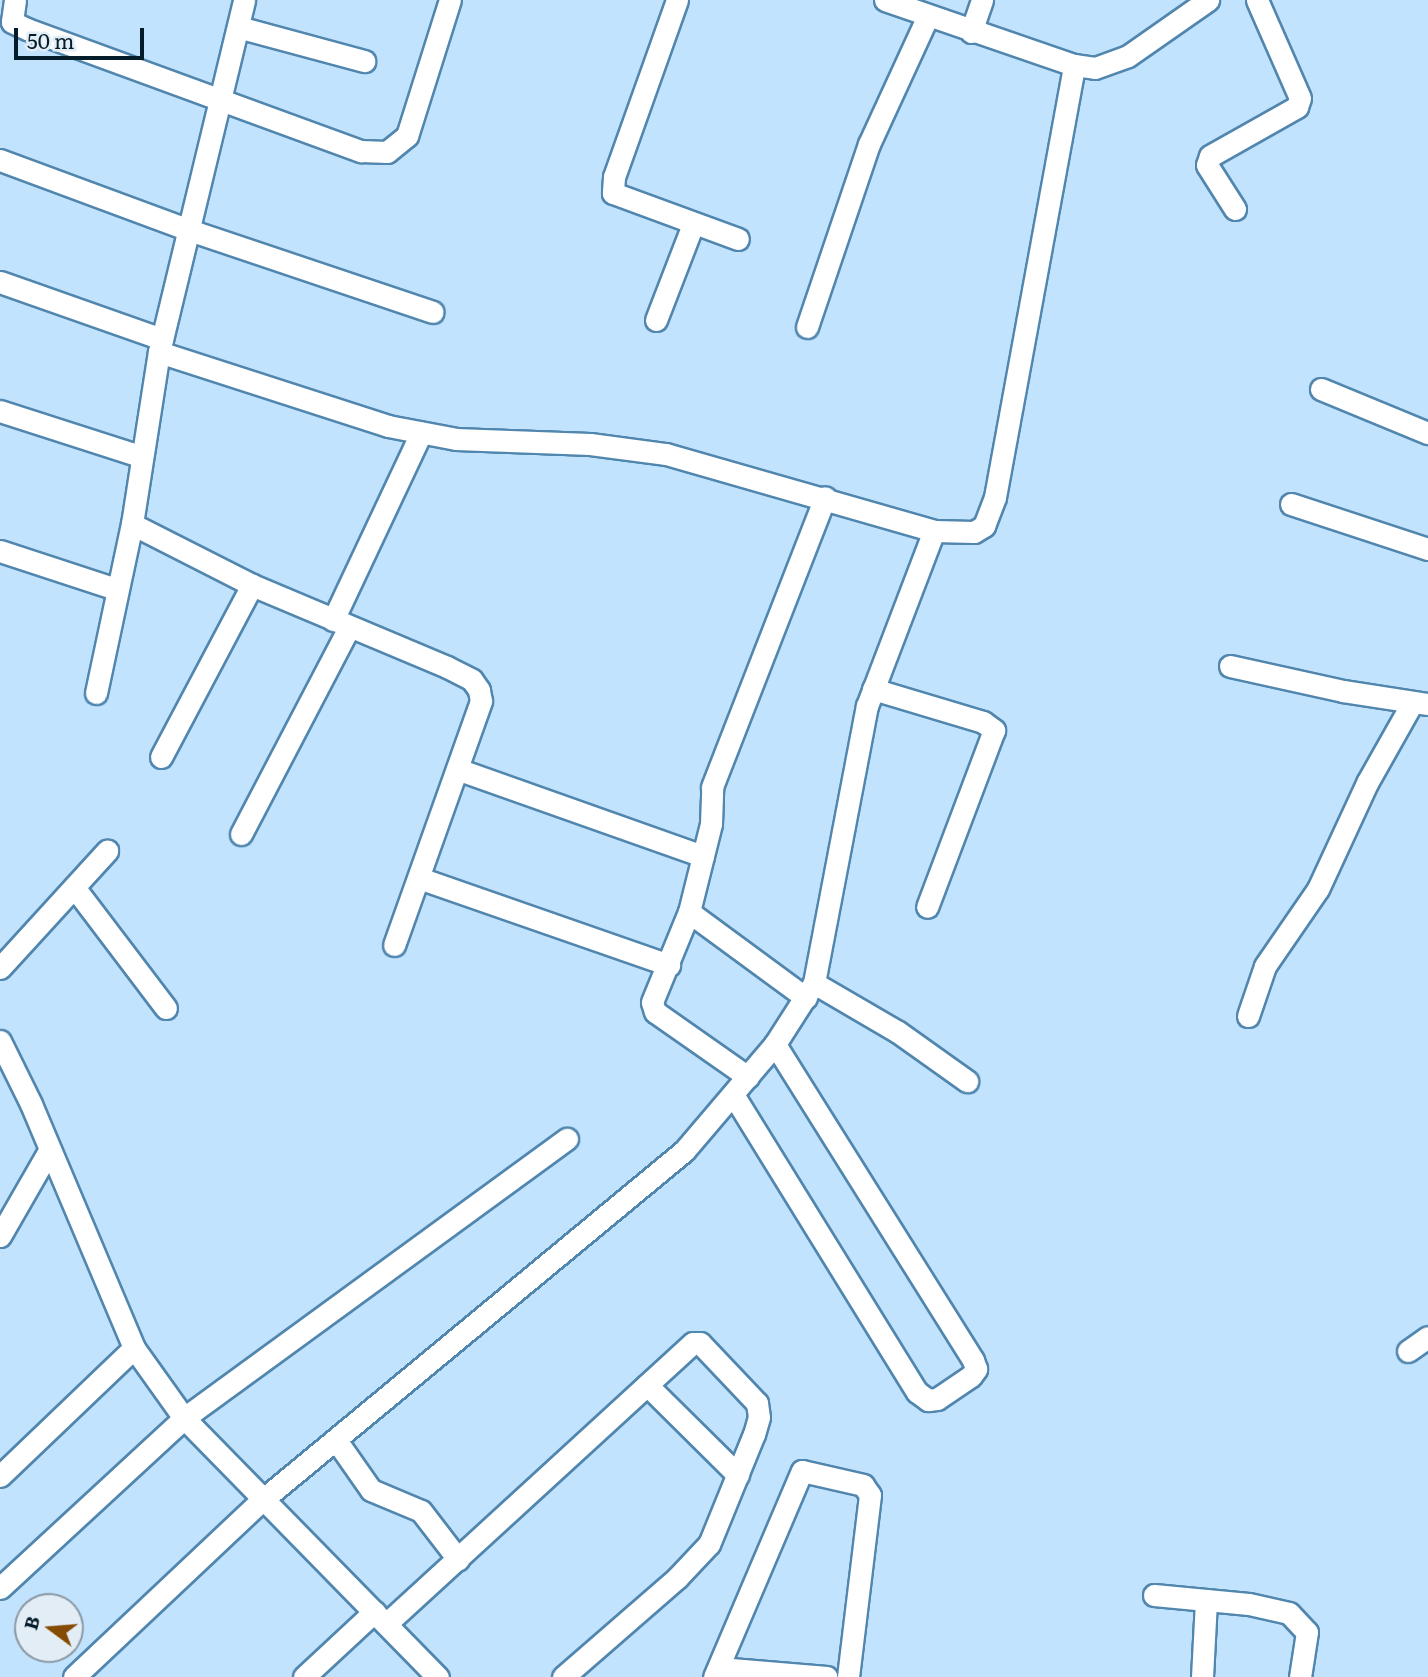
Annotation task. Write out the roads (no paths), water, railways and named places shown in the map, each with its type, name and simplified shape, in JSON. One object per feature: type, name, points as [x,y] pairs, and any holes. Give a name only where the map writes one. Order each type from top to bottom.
[{"type":"street","points":[[15,0],[12,22],[221,103],[360,151],[387,152],[407,136],[450,0]]},
{"type":"street","points":[[96,693],[116,589],[132,524],[140,456],[161,346],[244,0]]},
{"type":"street","points":[[677,0],[614,177],[613,193],[738,239]]},
{"type":"street","points":[[886,0],[971,32],[1074,65],[1095,68],[1128,56],[1208,0]]},
{"type":"street","points":[[971,32],[982,0]]},
{"type":"street","points":[[1235,209],[1207,165],[1210,156],[1297,107],[1300,97],[1257,0]]},
{"type":"street","points":[[807,327],[869,144],[928,16]]},
{"type":"street","points":[[238,27],[364,61]]},
{"type":"street","points":[[0,282],[305,402],[421,433],[624,447],[825,497],[934,531],[974,531],[984,526],[992,512],[1074,65]]},
{"type":"street","points":[[0,160],[189,230],[433,312]]},
{"type":"street","points":[[656,320],[693,224]]},
{"type":"street","points":[[1321,389],[1428,433]]},
{"type":"street","points":[[0,411],[140,456]]},
{"type":"street","points":[[241,834],[341,623],[421,433]]},
{"type":"street","points":[[748,1077],[653,1009],[689,912],[713,816],[712,787],[825,497]]},
{"type":"street","points":[[1292,504],[1428,549]]},
{"type":"street","points":[[132,524],[252,585],[472,680],[481,701],[394,945]]},
{"type":"street","points":[[74,1677],[261,1501],[684,1151],[734,1096],[775,1044],[810,991],[835,859],[873,689],[934,531]]},
{"type":"street","points":[[0,551],[116,589]]},
{"type":"street","points":[[161,757],[252,585]]},
{"type":"street","points":[[1230,666],[1420,704],[1367,783],[1318,889],[1265,966],[1248,1016]]},
{"type":"street","points":[[873,689],[982,722],[994,730],[926,907]]},
{"type":"street","points":[[457,769],[703,856]]},
{"type":"street","points":[[0,968],[107,851]]},
{"type":"street","points":[[418,878],[668,965]]},
{"type":"street","points":[[74,887],[166,1008]]},
{"type":"street","points":[[689,912],[810,991],[898,1032],[967,1081]]},
{"type":"street","points":[[0,1041],[50,1149],[134,1348],[184,1418],[261,1501],[438,1677]]},
{"type":"street","points":[[734,1096],[917,1392],[928,1400],[937,1399],[971,1376],[976,1369],[973,1360],[775,1044]]},
{"type":"street","points":[[0,1588],[184,1418],[567,1139]]},
{"type":"street","points":[[0,1236],[50,1149]]},
{"type":"street","points":[[1408,1351],[1428,1337]]},
{"type":"street","points":[[304,1677],[458,1559],[694,1343],[709,1349],[757,1403],[759,1417],[709,1544],[699,1556],[563,1677]]},
{"type":"street","points":[[3,1468],[134,1348]]},
{"type":"street","points":[[647,1385],[738,1475]]},
{"type":"street","points":[[336,1440],[371,1490],[421,1511],[458,1559]]},
{"type":"street","points":[[827,1677],[717,1673],[802,1471],[863,1485],[870,1496],[848,1677]]},
{"type":"street","points":[[1154,1594],[1249,1604],[1289,1613],[1299,1620],[1308,1642],[1300,1677]]},
{"type":"street","points":[[1202,1677],[1206,1601]]}]
